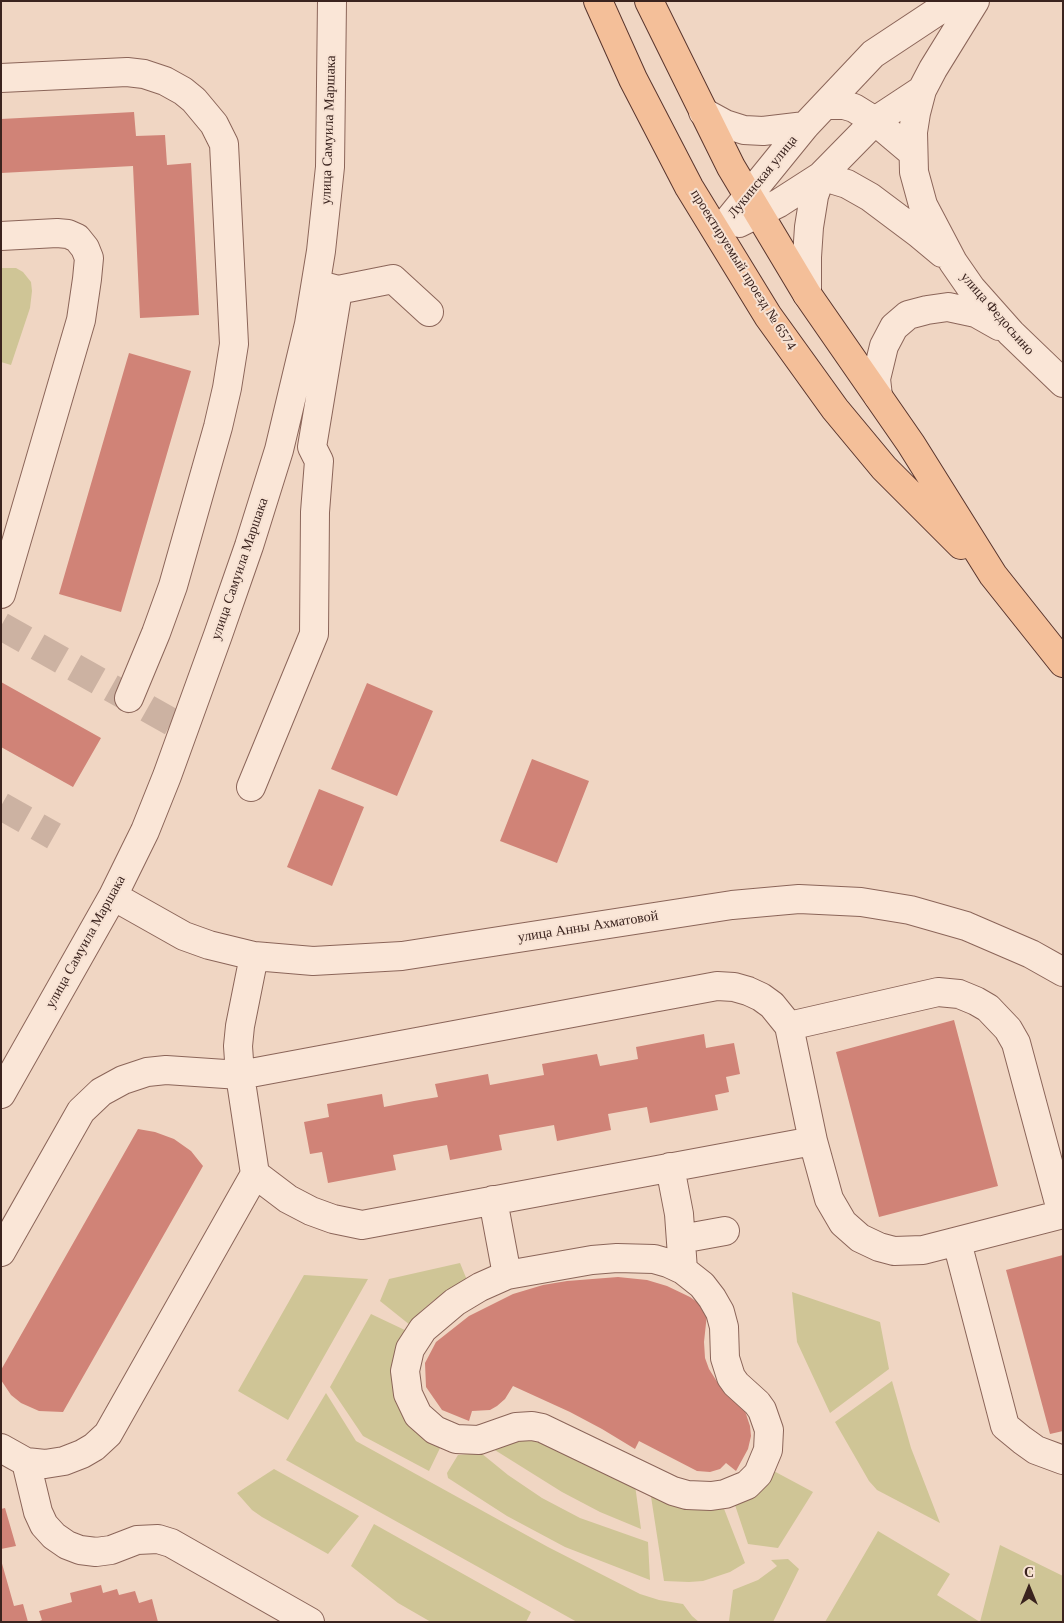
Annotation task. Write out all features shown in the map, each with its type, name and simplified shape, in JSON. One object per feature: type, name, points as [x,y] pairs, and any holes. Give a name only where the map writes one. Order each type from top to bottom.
[{"type":"main road","name":"проектируемый проезд № 6574","points":[[598,1],[633,78],[679,167],[768,316],[835,409],[884,468],[993,576]]},
{"type":"main road","name":"проектируемый проезд № 6574","points":[[649,1],[731,167],[807,294],[911,444],[993,576],[1063,664]]},
{"type":"street","name":"улица Самуила Маршака","points":[[2,1090],[113,896],[145,831],[167,776],[249,546],[279,450],[309,324],[327,287],[321,251],[330,167],[332,1]]},
{"type":"street","name":"Лукинская улица","points":[[718,233],[753,204],[805,126],[872,54],[953,1]]},
{"type":"street","points":[[922,90],[932,69],[975,1]]},
{"type":"street","points":[[1,78],[127,72],[144,74],[164,81],[194,100],[214,124],[224,144],[234,344],[227,388],[218,427],[173,586],[129,698]]},
{"type":"street","name":"Лукинская улица","points":[[753,204],[779,203],[821,176],[875,121],[922,90]]},
{"type":"street","name":"улица Федосьино","points":[[922,90],[913,132],[913,153],[914,172],[923,205],[953,262],[971,288],[1011,334],[1063,383]]},
{"type":"street","points":[[825,105],[844,105],[854,108],[875,121],[913,153]]},
{"type":"street","name":"Лукинская улица","points":[[703,112],[725,124],[744,130],[763,131],[805,126]]},
{"type":"street","points":[[807,294],[809,227],[814,196],[821,176],[847,184],[870,197],[953,262]]},
{"type":"street","points":[[1,236],[68,234],[77,238],[85,248],[89,258],[88,279],[81,320],[1,594]]},
{"type":"street","points":[[251,787],[314,634],[315,512],[319,461],[312,447],[327,287],[394,279],[429,312]]},
{"type":"street","points":[[878,396],[876,379],[884,346],[894,328],[908,315],[948,307],[976,313],[1011,334]]},
{"type":"street","name":"улица Анны Ахматовой","points":[[113,896],[184,936],[209,945],[254,956],[313,961],[402,956],[732,905],[799,899],[861,902],[910,910],[966,926],[1031,954],[1063,972]]},
{"type":"street","points":[[1,1448],[26,1462],[45,1464],[64,1461],[82,1454],[108,1434],[255,1174],[240,1075],[238,1046],[240,1026],[254,956]]},
{"type":"street","points":[[1,1252],[81,1111],[101,1092],[123,1080],[147,1072],[166,1070],[240,1075],[717,986],[734,987],[761,997],[782,1015],[789,1026],[813,1140],[829,1199],[843,1223],[860,1238],[879,1247],[894,1251],[923,1250],[1062,1214],[1016,1043],[1008,1029],[988,1008],[976,1000],[959,994],[938,992],[789,1026]]},
{"type":"street","points":[[255,1174],[288,1199],[311,1211],[333,1219],[362,1225],[813,1140]]},
{"type":"street","points":[[670,1168],[679,1214],[683,1270]]},
{"type":"street","points":[[493,1200],[507,1274]]},
{"type":"street","points":[[681,1239],[725,1231]]},
{"type":"street","points":[[957,1242],[1006,1426],[1036,1450],[1063,1460]]},
{"type":"street","points":[[617,1258],[654,1259],[683,1270],[702,1285],[720,1312],[724,1327],[725,1358],[731,1376],[736,1384],[762,1410],[769,1430],[768,1450],[758,1474],[747,1484],[725,1494],[699,1497],[673,1492],[542,1428],[532,1426],[516,1427],[480,1440],[456,1439],[435,1430],[418,1414],[408,1394],[405,1371],[410,1349],[423,1329],[449,1307],[480,1287],[507,1274],[592,1260],[617,1258]]},
{"type":"street","points":[[26,1462],[38,1512],[44,1525],[54,1536],[67,1545],[80,1550],[96,1552],[111,1550],[137,1540],[158,1539],[171,1543],[310,1622]]},
{"type":"shaded area","points":[[1,268],[16,268],[23,272],[31,282],[32,291],[30,308],[11,365],[1,362]]},
{"type":"shaded area","points":[[460,1263],[469,1285],[454,1289],[434,1300],[420,1312],[410,1325],[380,1301],[389,1279]]},
{"type":"shaded area","points":[[304,1275],[368,1279],[288,1420],[238,1391]]},
{"type":"shaded area","points":[[792,1292],[880,1322],[889,1369],[830,1413],[797,1342]]},
{"type":"shaded area","points":[[371,1314],[409,1332],[393,1369],[393,1385],[396,1401],[403,1416],[441,1446],[429,1471],[363,1436],[330,1387]]},
{"type":"shaded area","points":[[892,1381],[911,1448],[940,1523],[877,1490],[869,1481],[835,1422]]},
{"type":"shaded area","points":[[326,1393],[356,1441],[548,1547],[640,1594],[659,1600],[683,1604],[699,1622],[577,1622],[286,1460]]},
{"type":"shaded area","points":[[524,1434],[635,1485],[641,1529],[600,1512],[562,1492],[490,1447]]},
{"type":"shaded area","points":[[481,1453],[508,1475],[542,1498],[580,1518],[648,1542],[650,1580],[565,1547],[507,1516],[448,1478],[447,1473],[458,1455]]},
{"type":"shaded area","points":[[274,1469],[359,1516],[328,1554],[262,1517],[252,1510],[237,1493]]},
{"type":"shaded area","points":[[770,1469],[813,1492],[778,1548],[748,1544],[734,1502]]},
{"type":"shaded area","points":[[650,1490],[721,1501],[745,1563],[730,1572],[703,1581],[664,1581]]},
{"type":"shaded area","points":[[374,1524],[531,1612],[526,1622],[431,1622],[398,1603],[351,1566]]},
{"type":"shaded area","points":[[878,1531],[950,1574],[937,1595],[980,1622],[825,1622]]},
{"type":"shaded area","points":[[1000,1545],[1063,1576],[1063,1622],[980,1622]]},
{"type":"shaded area","points":[[788,1559],[799,1569],[773,1622],[729,1621],[733,1590],[758,1580],[777,1566],[771,1560]]},
{"type":"building","points":[[134,112],[136,136],[165,135],[167,165],[191,163],[199,315],[140,318],[133,166],[1,173],[1,119]]},
{"type":"building","points":[[129,353],[191,371],[121,612],[59,594]]},
{"type":"building","points":[[1,682],[101,738],[73,787],[1,747]]},
{"type":"building","points":[[367,683],[433,711],[397,796],[331,769]]},
{"type":"building","points":[[532,759],[589,781],[557,863],[500,841]]},
{"type":"building","points":[[319,789],[364,807],[332,886],[287,867]]},
{"type":"building","points":[[954,1020],[998,1186],[879,1217],[836,1052]]},
{"type":"building","points":[[704,1034],[706,1048],[734,1043],[740,1074],[726,1077],[729,1092],[715,1095],[718,1110],[650,1123],[647,1107],[608,1114],[611,1130],[557,1141],[554,1125],[499,1135],[502,1150],[450,1160],[447,1145],[393,1155],[396,1170],[328,1183],[322,1152],[310,1154],[304,1122],[329,1117],[327,1104],[382,1094],[384,1107],[438,1097],[435,1084],[488,1074],[490,1085],[544,1075],[542,1064],[597,1054],[600,1066],[638,1059],[636,1047]]},
{"type":"building","points":[[138,1129],[155,1132],[174,1139],[191,1151],[203,1166],[63,1412],[39,1411],[21,1403],[11,1395],[1,1380],[1,1370]]},
{"type":"building","points":[[1063,1255],[1063,1431],[1050,1434],[1006,1270]]},
{"type":"building","points":[[618,1277],[647,1280],[667,1286],[690,1297],[704,1307],[707,1314],[704,1342],[705,1358],[709,1369],[721,1388],[732,1396],[745,1411],[750,1426],[751,1436],[748,1449],[736,1471],[726,1463],[720,1469],[710,1472],[697,1471],[639,1441],[635,1449],[570,1412],[513,1386],[505,1399],[497,1406],[490,1410],[472,1411],[469,1421],[442,1410],[426,1387],[425,1363],[436,1342],[469,1316],[513,1294],[543,1285]]},
{"type":"building","points":[[5,1508],[16,1546],[1,1549],[1,1509]]},
{"type":"building","points":[[1,1560],[14,1606],[23,1604],[28,1622],[1,1622]]},
{"type":"building","points":[[101,1585],[103,1593],[117,1589],[119,1595],[135,1591],[139,1603],[152,1599],[158,1622],[37,1622],[42,1620],[39,1611],[72,1602],[70,1593]]},
{"type":"tunnel","points":[[1,626],[184,729]]},
{"type":"tunnel","points":[[1,806],[54,836]]}]
